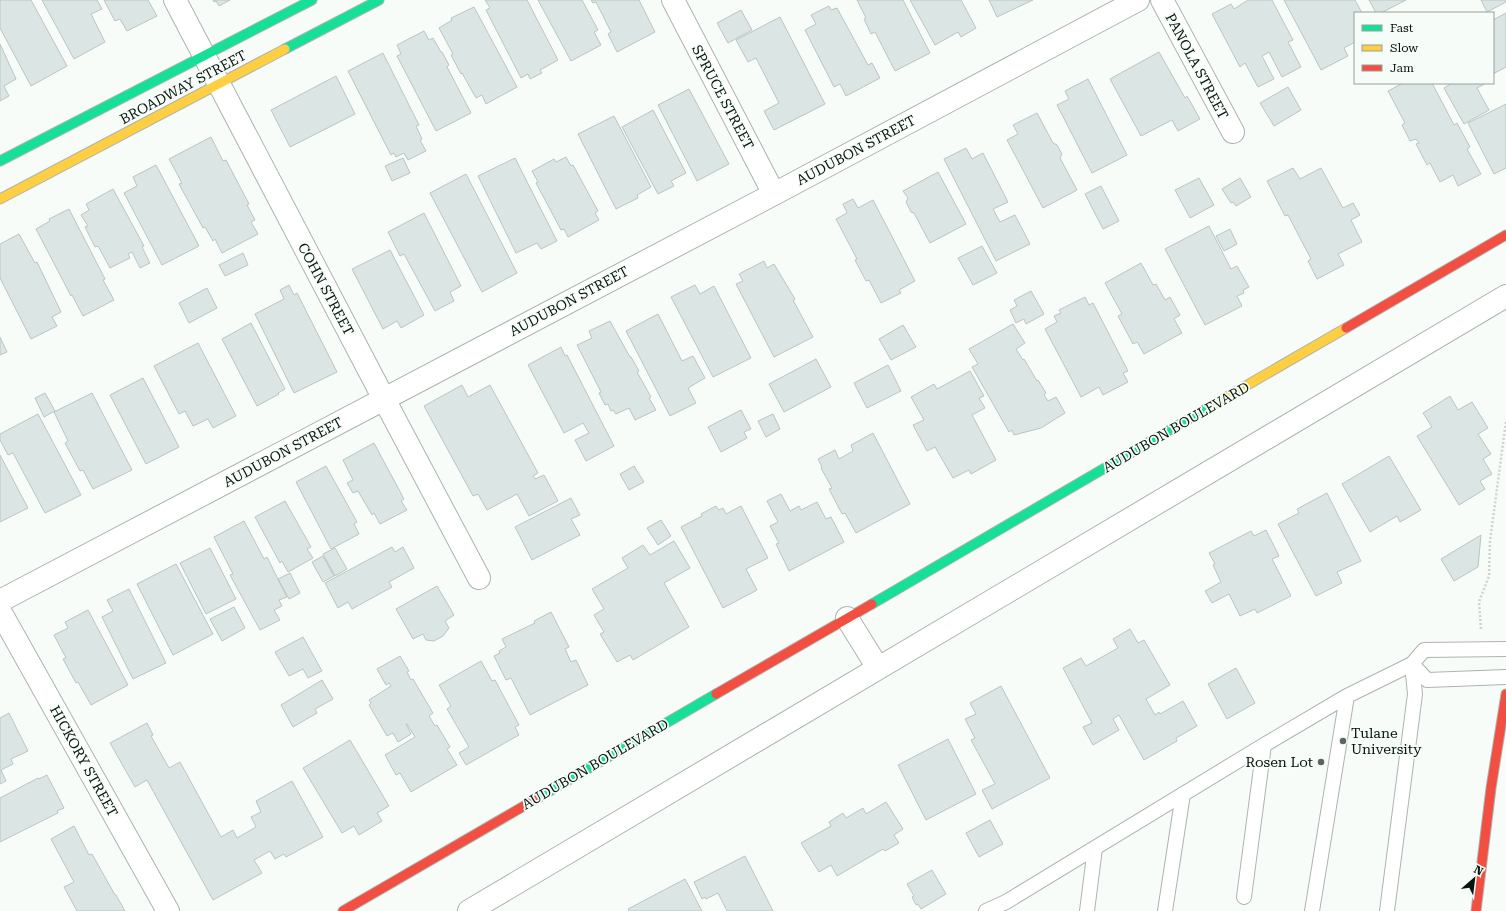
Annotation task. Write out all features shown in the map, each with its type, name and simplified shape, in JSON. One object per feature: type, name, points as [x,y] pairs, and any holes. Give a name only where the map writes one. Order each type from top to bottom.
[{"type":"street","name":"COHN STREET","points":[[175,0],[479,578]]},
{"type":"street","name":"BROADWAY STREET","points":[[0,161],[312,0]]},
{"type":"street","name":"BROADWAY STREET","points":[[0,199],[379,0]]},
{"type":"street","name":"SPRUCE STREET","points":[[672,0],[774,194]]},
{"type":"street","name":"AUDUBON STREET","points":[[0,601],[774,194],[1138,0]]},
{"type":"street","name":"PANOLA STREET","points":[[1162,0],[1233,132]]},
{"type":"street","name":"AUDUBON BOULEVARD","points":[[343,911],[1506,235]]},
{"type":"street","points":[[469,911],[1506,296]]},
{"type":"street","name":"HICKORY STREET","points":[[0,611],[168,911]]},
{"type":"street","points":[[847,618],[878,668]]},
{"type":"street","points":[[1476,911],[1491,788],[1506,694]]},
{"type":"lane","points":[[986,911],[1006,902],[1347,696],[1412,664],[1424,650],[1506,649]]},
{"type":"lane","points":[[1412,664],[1427,680],[1506,677]]},
{"type":"lane","points":[[1387,911],[1415,694],[1412,664]]},
{"type":"lane","points":[[1312,911],[1347,696]]},
{"type":"lane","points":[[1244,897],[1264,745]]},
{"type":"lane","points":[[1165,911],[1183,794]]},
{"type":"lane","points":[[1087,911],[1095,848]]},
{"type":"path","points":[[1479,649],[1481,636],[1479,602],[1489,576],[1490,542],[1506,421]]},
{"type":"building","points":[[0,0],[31,0],[67,66],[31,86],[0,28]]},
{"type":"building","points":[[42,0],[97,0],[102,9],[91,14],[105,42],[74,59]]},
{"type":"building","points":[[104,0],[148,0],[157,16],[127,31],[120,19],[115,21]]},
{"type":"building","points":[[213,0],[230,0],[219,6],[216,1],[214,2]]},
{"type":"building","points":[[485,0],[527,0],[558,60],[540,70],[542,73],[530,79],[528,74],[521,78],[486,10],[490,8]]},
{"type":"building","points":[[538,0],[582,0],[598,30],[594,32],[601,45],[571,61]]},
{"type":"building","points":[[591,0],[639,0],[655,32],[617,52],[608,34],[611,32],[596,2],[593,3]]},
{"type":"building","points":[[857,0],[903,0],[930,53],[895,71],[875,32],[871,34],[864,19],[866,18]]},
{"type":"building","points":[[910,0],[961,0],[976,28],[961,37],[958,32],[935,45]]},
{"type":"building","points":[[989,0],[1033,0],[997,17]]},
{"type":"building","points":[[1248,0],[1272,0],[1293,40],[1288,42],[1301,67],[1282,77],[1269,52],[1262,56],[1274,79],[1258,87],[1245,63],[1240,67],[1212,14],[1231,4],[1234,9]]},
{"type":"building","points":[[1284,0],[1355,0],[1361,12],[1354,12],[1354,43],[1344,48],[1348,56],[1321,70]]},
{"type":"building","points":[[1369,0],[1406,0],[1383,12],[1375,12]]},
{"type":"building","points":[[1481,0],[1506,0],[1506,2],[1487,12]]},
{"type":"building","points":[[829,6],[831,10],[837,8],[868,65],[872,63],[880,78],[846,96],[840,84],[834,87],[805,30],[816,24],[811,15]]},
{"type":"building","points":[[474,7],[517,87],[486,104],[482,95],[476,98],[462,73],[461,74],[451,55],[453,54],[439,28],[452,20],[451,18]]},
{"type":"building","points":[[741,10],[752,30],[728,43],[717,23]]},
{"type":"building","points":[[1506,13],[1506,67],[1494,73],[1494,19]]},
{"type":"building","points":[[780,17],[825,104],[774,130],[764,111],[779,103],[756,58],[748,62],[736,40]]},
{"type":"building","points":[[424,31],[429,40],[433,38],[442,52],[449,65],[447,67],[471,113],[436,131],[397,56],[401,54],[397,45]]},
{"type":"building","points":[[0,44],[16,79],[4,86],[9,96],[0,101]]},
{"type":"building","points":[[1159,52],[1185,98],[1187,96],[1200,119],[1178,131],[1172,120],[1141,136],[1110,79]]},
{"type":"building","points":[[383,53],[419,125],[416,126],[422,139],[420,140],[426,151],[408,160],[404,153],[396,157],[394,153],[391,155],[348,71]]},
{"type":"building","points":[[336,76],[355,114],[290,147],[271,110]]},
{"type":"building","points":[[1088,79],[1127,155],[1092,173],[1057,105],[1069,99],[1065,91]]},
{"type":"building","points":[[1401,84],[1433,84],[1454,125],[1457,123],[1470,147],[1467,149],[1481,174],[1458,186],[1453,175],[1440,182],[1430,163],[1427,165],[1416,144],[1419,143],[1416,139],[1410,141],[1402,125],[1405,123],[1388,91]]},
{"type":"building","points":[[1450,84],[1484,84],[1477,88],[1489,110],[1464,124],[1444,88]]},
{"type":"building","points":[[1288,87],[1301,110],[1274,126],[1260,103]]},
{"type":"building","points":[[689,89],[729,164],[697,181],[658,105]]},
{"type":"building","points":[[1506,104],[1506,168],[1494,174],[1468,123]]},
{"type":"building","points":[[653,110],[686,173],[671,181],[674,186],[658,194],[622,127]]},
{"type":"building","points":[[1037,113],[1053,143],[1057,145],[1062,154],[1060,158],[1077,190],[1043,208],[1007,140],[1018,134],[1013,125]]},
{"type":"building","points":[[614,116],[651,187],[637,195],[638,198],[616,209],[578,134]]},
{"type":"building","points":[[211,137],[223,161],[226,160],[249,204],[247,205],[255,220],[251,222],[258,234],[222,253],[215,239],[213,241],[205,227],[203,228],[179,184],[182,183],[169,159]]},
{"type":"building","points":[[966,148],[972,159],[983,153],[1008,202],[993,209],[1000,222],[1015,215],[1030,244],[996,261],[944,159]]},
{"type":"building","points":[[566,157],[571,166],[573,165],[598,211],[595,213],[599,220],[568,237],[564,229],[561,230],[536,183],[538,182],[532,171],[554,159],[556,162]]},
{"type":"building","points":[[403,158],[410,173],[392,181],[385,166]]},
{"type":"building","points":[[515,158],[557,241],[541,249],[537,243],[516,253],[478,176]]},
{"type":"building","points":[[156,165],[199,246],[162,265],[124,193],[137,186],[133,177]]},
{"type":"building","points":[[1293,168],[1300,179],[1321,168],[1343,208],[1353,203],[1360,215],[1351,220],[1362,242],[1338,254],[1344,265],[1317,279],[1308,261],[1311,259],[1288,215],[1285,216],[1267,181]]},
{"type":"building","points":[[938,172],[966,224],[930,243],[914,213],[911,212],[906,202],[908,198],[903,191]]},
{"type":"building","points":[[466,174],[517,273],[482,292],[430,193]]},
{"type":"building","points":[[1199,178],[1214,205],[1190,218],[1175,190]]},
{"type":"building","points":[[1240,178],[1251,197],[1236,206],[1233,202],[1231,203],[1222,189]]},
{"type":"building","points":[[1101,186],[1119,221],[1103,229],[1085,194]]},
{"type":"building","points":[[113,189],[144,246],[142,247],[150,263],[140,268],[132,252],[128,254],[130,258],[110,268],[98,246],[95,247],[85,227],[88,226],[81,215],[89,210],[86,204]]},
{"type":"building","points":[[853,199],[858,208],[873,200],[915,281],[899,290],[901,293],[881,303],[869,280],[866,281],[855,260],[857,259],[836,219],[847,213],[843,204]]},
{"type":"building","points":[[69,209],[105,279],[103,280],[114,300],[83,316],[36,229],[50,221],[49,219]]},
{"type":"building","points":[[424,213],[461,286],[450,292],[454,301],[435,311],[404,254],[400,256],[388,232]]},
{"type":"building","points":[[1209,226],[1231,269],[1237,266],[1249,287],[1243,290],[1244,293],[1237,296],[1242,306],[1205,325],[1165,249]]},
{"type":"building","points":[[1230,229],[1237,244],[1224,251],[1216,236]]},
{"type":"building","points":[[19,234],[35,263],[37,262],[61,312],[52,317],[57,326],[31,339],[0,278],[0,244]]},
{"type":"building","points":[[982,246],[997,273],[973,285],[958,258]]},
{"type":"building","points":[[390,250],[424,315],[401,328],[397,321],[383,329],[352,269]]},
{"type":"building","points":[[243,253],[248,265],[225,276],[219,265]]},
{"type":"building","points":[[764,261],[767,268],[774,264],[795,299],[793,300],[813,337],[774,357],[736,284],[743,281],[739,274]]},
{"type":"building","points":[[1141,263],[1153,285],[1156,284],[1165,300],[1170,297],[1180,315],[1174,319],[1182,333],[1144,354],[1137,342],[1133,344],[1118,316],[1122,314],[1105,283]]},
{"type":"building","points":[[289,285],[294,295],[297,293],[337,372],[294,393],[255,314],[284,299],[280,290]]},
{"type":"building","points":[[695,285],[700,294],[714,286],[751,358],[713,377],[671,297]]},
{"type":"building","points":[[207,288],[217,308],[189,323],[179,303]]},
{"type":"building","points":[[1031,291],[1044,314],[1026,324],[1024,319],[1016,323],[1010,310],[1017,306],[1014,300]]},
{"type":"building","points":[[1085,297],[1089,305],[1093,303],[1128,371],[1123,373],[1128,382],[1103,395],[1099,387],[1081,397],[1045,329],[1057,322],[1054,316],[1061,313],[1059,310]]},
{"type":"building","points":[[658,314],[682,361],[693,356],[705,378],[688,388],[696,403],[670,416],[626,331]]},
{"type":"building","points":[[610,321],[639,371],[637,372],[651,397],[649,398],[656,410],[635,420],[629,408],[616,414],[613,410],[611,411],[608,404],[605,405],[599,393],[601,392],[577,345],[592,338],[589,331]]},
{"type":"building","points":[[251,323],[285,389],[257,406],[222,339]]},
{"type":"building","points":[[1013,324],[1025,343],[1016,349],[1046,393],[1044,395],[1048,401],[1056,397],[1065,413],[1041,428],[1014,435],[1012,430],[1009,432],[972,367],[978,364],[969,349]]},
{"type":"building","points":[[903,325],[916,347],[891,360],[879,339]]},
{"type":"building","points":[[0,337],[7,352],[0,355]]},
{"type":"building","points":[[198,343],[236,416],[213,428],[208,419],[193,426],[185,411],[179,414],[154,366]]},
{"type":"building","points":[[561,347],[565,356],[567,355],[614,446],[586,461],[575,440],[589,433],[583,423],[564,433],[528,365]]},
{"type":"building","points":[[816,359],[831,387],[784,412],[769,384]]},
{"type":"building","points":[[888,365],[901,391],[867,408],[854,383]]},
{"type":"building","points":[[970,371],[984,396],[979,398],[985,408],[972,415],[996,460],[971,474],[969,470],[953,478],[935,447],[927,451],[913,425],[924,420],[911,397],[934,384],[937,389]]},
{"type":"building","points":[[143,378],[179,447],[146,464],[110,395]]},
{"type":"building","points":[[462,385],[468,397],[490,385],[538,473],[533,476],[535,479],[544,475],[558,501],[529,516],[517,494],[487,510],[478,494],[473,496],[424,406]]},
{"type":"building","points":[[45,393],[55,411],[44,417],[35,398]]},
{"type":"building","points":[[92,393],[132,470],[93,489],[83,470],[80,471],[65,443],[68,441],[54,412]]},
{"type":"building","points":[[1450,396],[1458,410],[1472,402],[1488,428],[1478,434],[1491,454],[1483,459],[1492,474],[1480,481],[1485,489],[1459,505],[1417,436],[1432,427],[1423,413]]},
{"type":"building","points":[[741,410],[751,429],[744,432],[747,438],[721,452],[708,427]]},
{"type":"building","points":[[38,414],[81,495],[45,513],[13,453],[8,455],[0,440],[0,434]]},
{"type":"building","points":[[773,414],[780,429],[766,437],[758,421]]},
{"type":"building","points":[[873,433],[910,504],[856,533],[845,513],[842,514],[829,489],[832,488],[821,468],[822,467],[818,459],[835,450],[839,459],[853,451],[851,445]]},
{"type":"building","points":[[374,443],[404,499],[401,501],[407,510],[380,524],[374,513],[372,515],[358,491],[353,493],[347,483],[353,480],[343,460]]},
{"type":"building","points":[[0,455],[28,508],[0,522]]},
{"type":"building","points":[[1389,456],[1421,510],[1400,522],[1397,516],[1370,532],[1342,484]]},
{"type":"building","points":[[326,466],[357,522],[354,524],[359,534],[331,549],[296,482]]},
{"type":"building","points":[[634,466],[644,482],[629,490],[620,474]]},
{"type":"building","points":[[1327,493],[1361,561],[1337,572],[1342,583],[1316,596],[1278,524],[1299,513],[1297,509]]},
{"type":"building","points":[[781,494],[790,511],[799,506],[801,510],[817,502],[826,519],[831,517],[844,542],[789,571],[776,544],[779,543],[770,526],[778,522],[767,501]]},
{"type":"building","points":[[571,498],[580,515],[571,519],[580,535],[532,560],[515,527]]},
{"type":"building","points":[[285,501],[311,547],[307,549],[313,558],[288,572],[282,561],[280,563],[255,517]]},
{"type":"building","points":[[716,506],[719,510],[723,508],[726,514],[741,506],[768,558],[746,569],[757,590],[723,608],[681,527],[702,516],[701,514]]},
{"type":"building","points":[[661,520],[671,536],[658,545],[647,528]]},
{"type":"building","points":[[244,521],[264,559],[267,557],[287,597],[279,600],[282,606],[274,610],[280,620],[260,630],[230,575],[233,574],[214,537]]},
{"type":"building","points":[[1266,530],[1279,556],[1272,559],[1291,596],[1257,613],[1255,609],[1240,616],[1229,594],[1212,603],[1205,591],[1221,582],[1213,565],[1215,564],[1209,553],[1251,531],[1254,536]]},
{"type":"building","points":[[1481,535],[1478,567],[1454,581],[1441,559]]},
{"type":"building","points":[[674,541],[690,568],[664,583],[689,627],[633,660],[630,655],[617,662],[600,634],[604,632],[594,615],[604,609],[592,589],[628,568],[622,558],[643,545],[650,555]]},
{"type":"building","points":[[392,547],[395,552],[403,547],[414,568],[389,582],[392,587],[352,609],[348,602],[338,608],[325,583]]},
{"type":"building","points":[[210,548],[236,599],[206,614],[180,563]]},
{"type":"building","points":[[335,548],[347,569],[335,576],[323,554]]},
{"type":"building","points":[[323,556],[334,576],[323,582],[312,562]]},
{"type":"building","points":[[176,564],[213,634],[173,655],[137,584]]},
{"type":"building","points":[[290,573],[300,593],[289,599],[278,579]]},
{"type":"building","points":[[437,586],[454,615],[445,621],[449,628],[443,636],[434,641],[426,640],[423,634],[413,639],[396,609]]},
{"type":"building","points":[[129,589],[166,663],[133,679],[102,617],[113,611],[107,600]]},
{"type":"building","points":[[234,607],[245,628],[222,641],[210,619]]},
{"type":"building","points":[[88,610],[128,685],[91,705],[78,682],[76,683],[63,659],[66,658],[54,635],[68,628],[65,622]]},
{"type":"building","points":[[551,612],[569,647],[565,649],[571,662],[576,660],[588,685],[530,715],[511,678],[506,680],[494,656],[506,647],[502,639],[535,623],[534,621]]},
{"type":"building","points":[[1130,629],[1138,643],[1144,640],[1170,685],[1146,699],[1155,715],[1159,712],[1160,714],[1183,701],[1197,726],[1176,738],[1177,741],[1144,760],[1119,715],[1113,719],[1119,730],[1093,745],[1083,727],[1092,723],[1063,668],[1081,658],[1086,666],[1118,648],[1113,639]]},
{"type":"building","points":[[303,637],[322,671],[308,678],[303,669],[289,676],[275,652]]},
{"type":"building","points":[[400,656],[409,671],[407,672],[411,680],[413,679],[433,713],[429,716],[435,726],[437,725],[450,747],[447,749],[457,765],[411,792],[400,773],[396,775],[385,755],[415,737],[407,724],[411,734],[398,742],[393,733],[387,736],[369,705],[371,703],[369,700],[391,686],[389,683],[386,685],[377,669]]},
{"type":"building","points":[[481,661],[492,681],[495,680],[519,725],[515,727],[519,735],[466,765],[459,753],[469,747],[447,709],[451,706],[439,685]]},
{"type":"building","points":[[1236,668],[1255,703],[1227,719],[1208,684]]},
{"type":"building","points":[[322,680],[333,699],[315,709],[317,713],[293,727],[281,705]]},
{"type":"building","points":[[1001,686],[1050,778],[992,809],[982,790],[995,784],[971,740],[975,738],[965,719],[976,714],[970,703]]},
{"type":"building","points":[[9,713],[28,751],[11,759],[13,764],[1,770],[6,781],[0,784],[0,718]]},
{"type":"building","points":[[147,723],[153,735],[151,736],[169,768],[180,762],[221,837],[233,830],[237,838],[256,827],[251,817],[261,812],[256,801],[292,781],[323,837],[286,857],[284,854],[275,859],[270,851],[254,860],[262,873],[213,900],[147,780],[135,787],[110,743]]},
{"type":"building","points":[[948,739],[976,794],[926,820],[898,765]]},
{"type":"building","points":[[350,740],[389,806],[377,813],[382,821],[359,835],[354,826],[342,833],[303,768]]},
{"type":"building","points":[[47,775],[64,808],[57,811],[58,813],[0,842],[0,798],[38,778],[39,779]]},
{"type":"building","points":[[886,802],[903,829],[894,835],[899,843],[885,851],[883,849],[837,876],[831,865],[819,872],[801,843],[831,826],[829,822],[843,813],[846,818],[863,808],[866,814]]},
{"type":"building","points":[[990,820],[1003,844],[979,857],[966,833]]},
{"type":"building","points":[[74,826],[89,855],[92,854],[125,911],[77,911],[64,887],[74,882],[51,839]]},
{"type":"building","points":[[745,856],[773,911],[727,911],[718,893],[706,899],[705,897],[702,899],[694,882]]},
{"type":"building","points":[[932,870],[946,894],[921,909],[918,904],[916,905],[912,897],[914,896],[907,884]]},
{"type":"building","points":[[685,879],[702,911],[629,911],[628,909]]},
{"type":"traffic: fast","points":[[0,161],[312,0]]},
{"type":"traffic: fast","points":[[285,49],[379,0]]},
{"type":"traffic: fast","points":[[872,604],[1211,406]]},
{"type":"traffic: fast","points":[[536,799],[716,694]]},
{"type":"traffic: slow","points":[[0,199],[285,49]]},
{"type":"traffic: slow","points":[[1211,406],[1346,328]]},
{"type":"traffic: jam","points":[[1346,328],[1506,235]]},
{"type":"traffic: jam","points":[[716,694],[872,604]]},
{"type":"traffic: jam","points":[[1476,911],[1491,788],[1506,694]]},
{"type":"traffic: jam","points":[[343,911],[536,799]]},
{"type":"place","name":"Tulane University","points":[[1343,741]]},
{"type":"place","name":"Rosen Lot","points":[[1321,762]]}]
